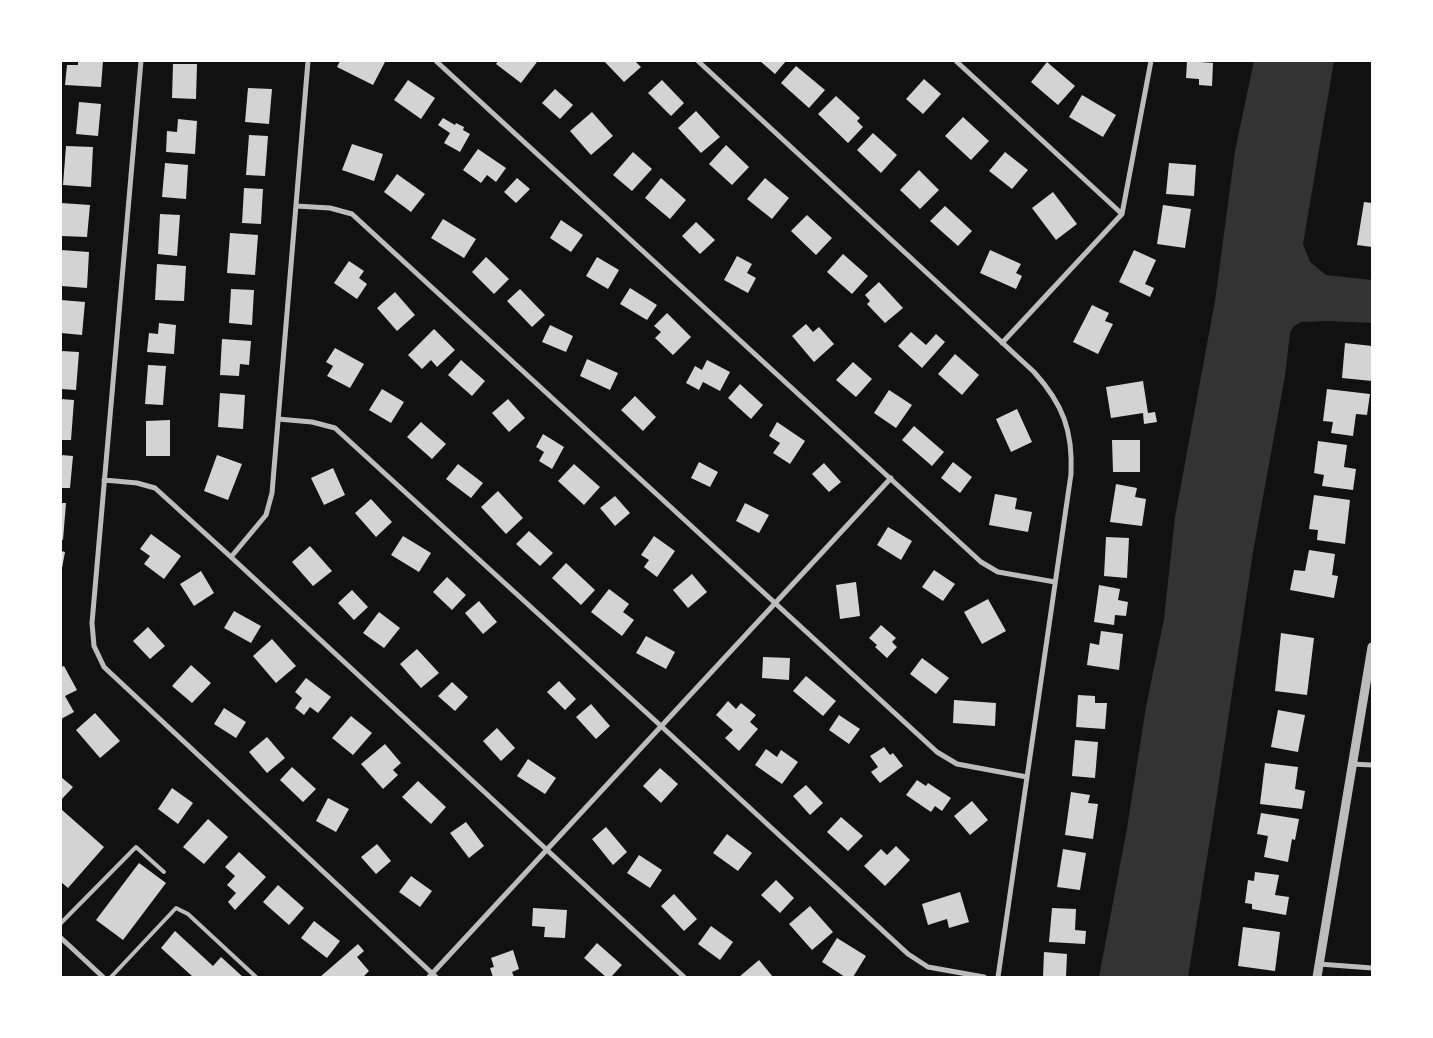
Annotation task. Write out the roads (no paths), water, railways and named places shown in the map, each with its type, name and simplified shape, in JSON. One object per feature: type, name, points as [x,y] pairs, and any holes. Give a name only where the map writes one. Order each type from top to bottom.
[{"type":"street","points":[[141,61],[92,623],[94,646],[104,667],[432,976],[891,478]]},
{"type":"street","points":[[232,558],[266,515],[272,493],[308,61]]},
{"type":"street","points":[[436,61],[982,562],[998,572],[1055,582]]},
{"type":"street","points":[[698,61],[1047,387],[1061,411],[1070,437],[1072,455],[1071,474],[998,977]]},
{"type":"street","points":[[956,61],[1122,214]]},
{"type":"street","points":[[1002,343],[1122,214],[1151,61]]},
{"type":"street","points":[[296,206],[330,208],[352,214],[937,752],[957,764],[1027,777]]},
{"type":"street","points":[[278,419],[312,422],[334,428],[908,954],[928,967],[984,977]]},
{"type":"street","points":[[104,480],[137,483],[155,488],[684,977]]},
{"type":"street","points":[[1317,977],[1372,647]]},
{"type":"street","points":[[1352,764],[1372,765]]},
{"type":"street","points":[[61,938],[103,977]]},
{"type":"street","points":[[1319,964],[1372,968]]},
{"type":"lane","points":[[61,923],[136,847],[164,872]]},
{"type":"lane","points":[[111,977],[176,908],[188,914],[256,977]]}]
